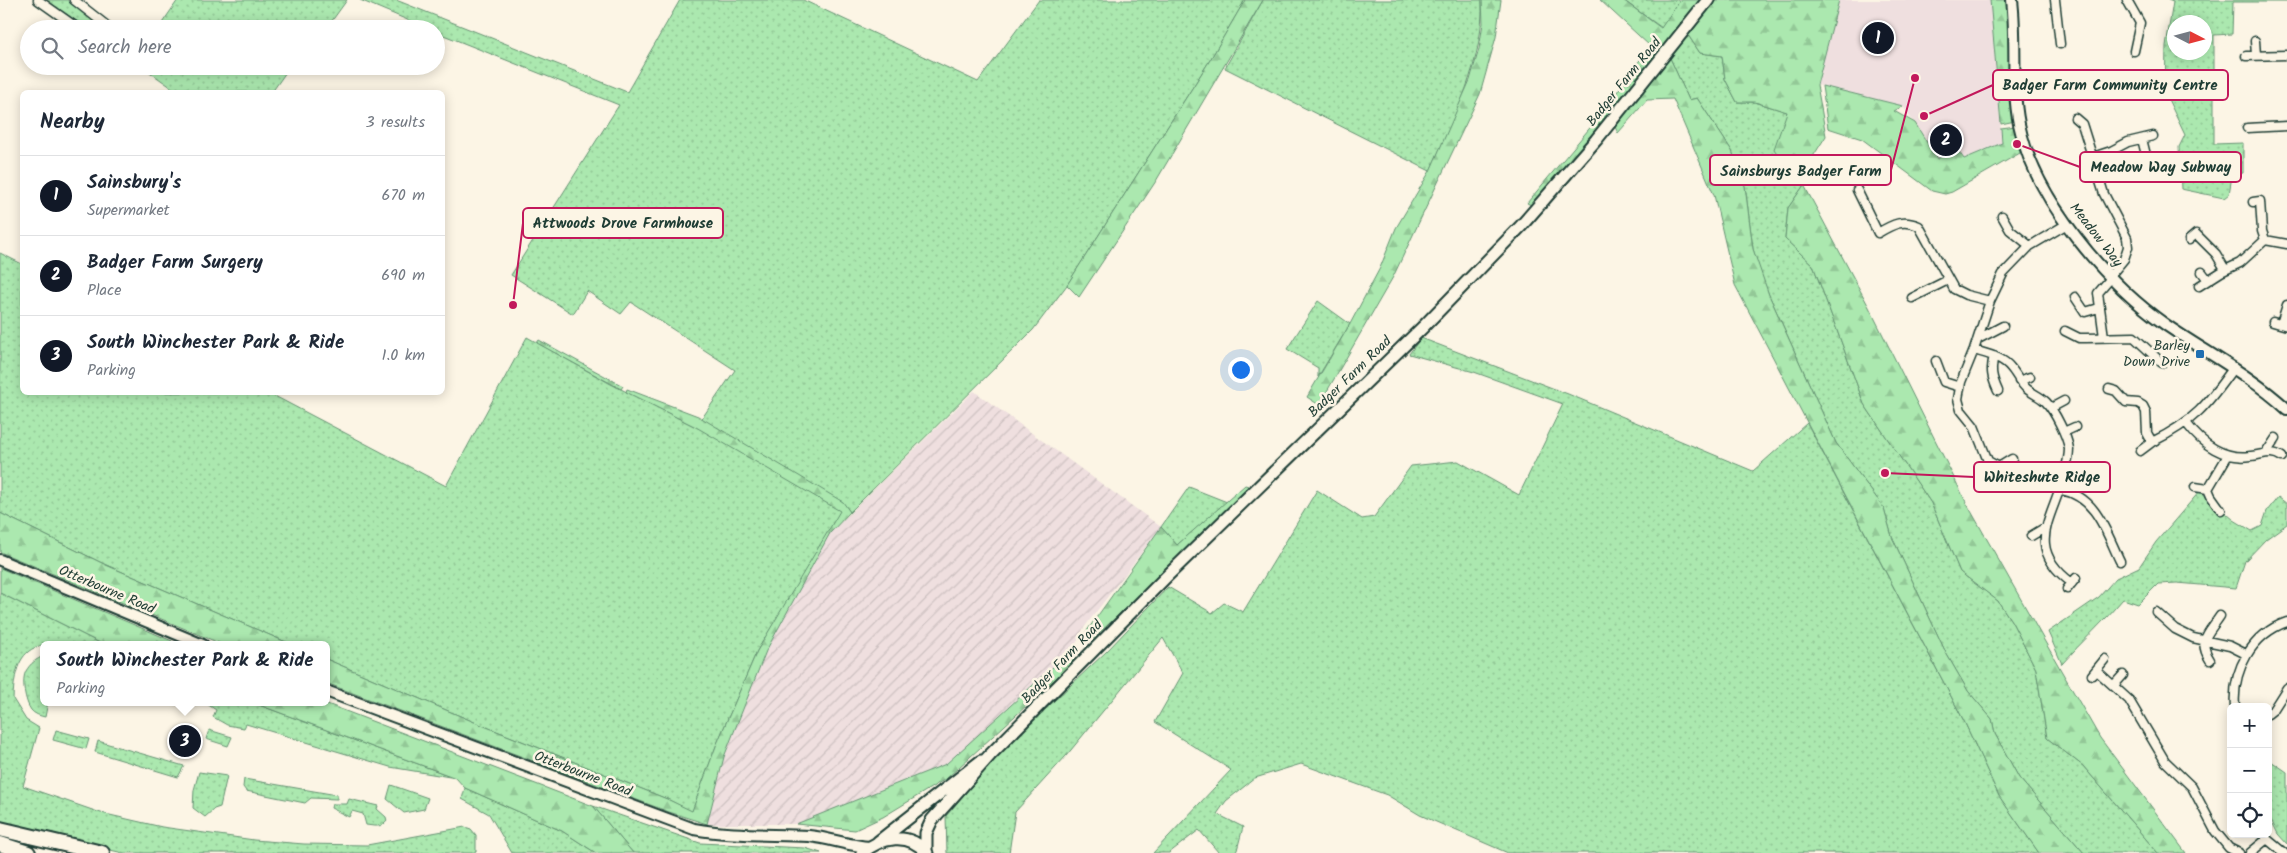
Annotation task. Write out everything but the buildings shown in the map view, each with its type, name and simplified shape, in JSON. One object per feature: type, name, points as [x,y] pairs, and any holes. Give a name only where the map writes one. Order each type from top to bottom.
[{"type":"highway","points":[[0,829],[102,853]]},
{"type":"highway","points":[[0,844],[28,853]]},
{"type":"main road","name":"Badger Farm Road","points":[[927,852],[926,833],[932,820],[990,755],[1166,577],[1423,327],[1521,226],[1596,140],[1708,0]]},
{"type":"main road","name":"Badger Farm Road","points":[[870,847],[966,771],[990,755]]},
{"type":"main road","points":[[870,847],[895,838],[907,839],[920,845],[927,852]]},
{"type":"street","points":[[38,0],[66,20]]},
{"type":"street","points":[[74,0],[100,20]]},
{"type":"street","name":"Meadow Way","points":[[2012,0],[2019,123],[2025,147],[2032,164],[2068,224],[2090,254],[2130,296],[2166,325],[2234,367],[2287,409]]},
{"type":"street","points":[[2055,0],[2060,44]]},
{"type":"street","points":[[2127,0],[2140,23],[2134,51]]},
{"type":"street","points":[[2255,42],[2256,55]]},
{"type":"street","points":[[2246,56],[2287,55]]},
{"type":"street","points":[[2075,118],[2082,124],[2104,194],[2128,238],[2128,247],[2124,259],[2098,293],[2104,337]]},
{"type":"street","points":[[2247,128],[2287,126]]},
{"type":"street","points":[[2093,157],[2111,151],[2128,142],[2154,136]]},
{"type":"street","points":[[2142,139],[2146,155]]},
{"type":"street","points":[[1857,190],[1880,236],[1894,224],[1904,222],[1920,226],[1954,289],[1990,301]]},
{"type":"street","points":[[2253,202],[2260,201],[2262,231],[2265,240]]},
{"type":"street","points":[[2002,216],[2010,230],[2030,246]]},
{"type":"street","points":[[2000,467],[1988,461],[1974,426],[1961,410],[1958,399],[1960,387],[1990,301],[2003,274],[2030,246],[2068,224]]},
{"type":"street","points":[[2189,240],[2196,234],[2216,254],[2224,270]]},
{"type":"street","points":[[2265,240],[2287,244]]},
{"type":"street","points":[[2199,286],[2224,270],[2240,263],[2265,240]]},
{"type":"street","points":[[2202,272],[2208,280]]},
{"type":"street","points":[[1912,298],[1948,280]]},
{"type":"street","points":[[2075,297],[2085,312],[2099,308]]},
{"type":"street","points":[[2273,322],[2284,325],[2287,305]]},
{"type":"street","points":[[1978,339],[2003,326]]},
{"type":"street","points":[[2065,331],[2079,338],[2134,337],[2162,363]]},
{"type":"street","points":[[1974,350],[1994,356],[2011,367],[2019,381],[2051,408],[2064,432],[2069,450],[2061,490],[2046,527],[2044,540],[2046,552],[2057,570],[2072,583]]},
{"type":"street","points":[[1994,356],[1991,368],[1992,378],[1998,391]]},
{"type":"street","points":[[1936,361],[1944,382],[1960,387]]},
{"type":"street","points":[[2140,450],[2186,424],[2214,395],[2234,367]]},
{"type":"street","points":[[2019,381],[2030,376]]},
{"type":"street","points":[[2108,389],[2116,391],[2126,402],[2138,403],[2143,406],[2146,412],[2147,433],[2152,442]]},
{"type":"street","points":[[2051,408],[2064,401]]},
{"type":"street","points":[[2186,424],[2207,445],[2228,455],[2241,457],[2276,453],[2282,457]]},
{"type":"street","points":[[2064,432],[2075,427]]},
{"type":"street","points":[[2266,453],[2276,438]]},
{"type":"street","points":[[2069,450],[2078,451]]},
{"type":"street","points":[[2208,489],[2228,455]]},
{"type":"street","points":[[2000,467],[2012,459]]},
{"type":"street","points":[[2000,467],[2000,480]]},
{"type":"street","points":[[2195,487],[2208,489]]},
{"type":"street","points":[[2208,489],[2221,510]]},
{"type":"street","points":[[2061,490],[2074,492],[2094,509],[2120,561]]},
{"type":"street","points":[[2031,536],[2046,527]]},
{"type":"street","name":"Otterbourne Road","points":[[0,560],[193,641]]},
{"type":"street","points":[[2156,612],[2175,629],[2193,638],[2230,646],[2246,654]]},
{"type":"street","points":[[2210,660],[2203,650],[2204,640],[2220,616]]},
{"type":"street","points":[[2235,703],[2235,685],[2246,654],[2273,627],[2287,622]]},
{"type":"street","points":[[2105,659],[2094,672],[2114,685],[2135,708],[2165,761],[2192,787],[2215,831],[2229,848],[2238,853]]},
{"type":"street","points":[[2114,685],[2123,676]]},
{"type":"street","points":[[2272,711],[2287,688]]},
{"type":"street","name":"Otterbourne Road","points":[[330,693],[694,830],[726,835],[814,837],[838,843],[870,847]]},
{"type":"street","points":[[2250,853],[2264,838]]},
{"type":"street","points":[[2266,838],[2284,853]]},
{"type":"street","points":[[838,843],[847,853]]},
{"type":"shaded area","points":[[1839,0],[1990,0],[2002,143],[1963,159],[1937,160],[1903,106],[1817,85]]},
{"type":"shaded area","points":[[974,391],[1161,527],[1083,629],[1074,648],[946,764],[796,824],[707,824],[724,757],[766,651],[830,533]]},
{"type":"green space","points":[[46,0],[67,0],[95,20],[75,20]]},
{"type":"green space","points":[[178,0],[347,0],[333,20],[164,20]]},
{"type":"green space","points":[[360,0],[396,0],[627,92],[680,0],[803,0],[978,82],[1039,0],[1245,0],[1210,60],[1067,285],[1033,330],[850,512],[846,507],[757,651],[716,746],[692,812],[667,799],[479,724],[330,661],[330,641],[284,641],[106,565],[0,513],[0,253],[20,263],[20,395],[273,395],[446,486],[527,337],[609,383],[696,427],[735,370],[631,302],[621,314],[587,291],[573,314],[511,275],[619,105],[445,36],[445,20],[408,20]]},
{"type":"green space","points":[[1245,0],[1263,0],[1156,181],[1079,297],[1067,285],[1210,60]]},
{"type":"green space","points":[[1263,0],[1482,0],[1481,23],[1473,67],[1458,109],[1430,171],[1225,68]]},
{"type":"green space","points":[[1482,0],[1501,0],[1496,37],[1480,94],[1393,277],[1319,405],[1307,397],[1350,324],[1380,268],[1396,228],[1430,171],[1470,80],[1479,49],[1483,23]]},
{"type":"green space","points":[[1600,0],[1623,0],[1661,28],[1680,0],[1701,0],[1627,97],[1531,205],[1527,203],[1599,117],[1650,46]]},
{"type":"green space","points":[[1623,0],[1680,0],[1662,28]]},
{"type":"green space","points":[[1716,0],[1839,0],[1817,85],[1826,136],[1812,158],[1795,168],[1783,162],[1774,149],[1787,112],[1755,102],[1737,102],[1725,79],[1722,56],[1700,53],[1688,35]]},
{"type":"green space","points":[[1990,0],[2009,0],[2015,121],[2001,124]]},
{"type":"green space","points":[[2168,0],[2287,0],[2287,2],[2233,2],[2232,34],[2214,35],[2214,144],[2243,143],[2243,173],[2232,176],[2229,194],[2224,198],[2181,189],[2179,147],[2185,135],[2165,93],[2167,40],[2167,60],[2212,60],[2212,15],[2171,15],[2173,2]]},
{"type":"green space","points":[[1688,35],[1700,53],[1722,56],[1725,79],[1737,102],[1755,102],[1787,112],[1795,168],[1812,158],[1804,185],[1788,208],[1785,239],[1813,265],[1864,404],[1931,503],[1960,572],[1998,601],[2012,622],[2036,669],[2047,738],[2083,766],[2158,853],[2084,853],[2019,778],[1995,734],[1992,719],[1968,691],[1946,653],[1892,537],[1884,508],[1836,443],[1769,295],[1753,249],[1745,186],[1732,151],[1697,98],[1689,100],[1670,58]]},
{"type":"green space","points":[[1670,58],[1689,100],[1697,98],[1732,151],[1745,186],[1753,249],[1769,295],[1836,443],[1884,508],[1892,537],[1946,653],[1968,691],[1992,719],[1995,734],[2019,778],[2084,853],[2039,853],[1999,796],[1964,721],[1735,285],[1714,195],[1673,99],[1647,100],[1618,133],[1615,127]]},
{"type":"green space","points":[[154,75],[284,75],[273,90],[175,90]]},
{"type":"green space","points":[[1822,86],[1903,106],[1894,111],[1915,123],[1937,159],[1957,149],[1964,159],[2002,143],[2001,128],[2016,126],[2020,153],[1952,192],[1945,194],[1932,191],[1862,139],[1828,128]]},
{"type":"green space","points":[[1804,185],[1869,307],[1967,504],[2062,672],[2100,738],[2186,853],[2158,853],[2083,766],[2047,738],[2036,669],[2012,622],[1998,601],[1960,572],[1931,503],[1864,404],[1813,265],[1785,239],[1788,208]]},
{"type":"green space","points":[[1318,301],[1350,324],[1318,377],[1318,368],[1287,349]]},
{"type":"green space","points":[[1421,338],[1568,394],[1753,471],[1807,423],[1964,721],[1999,796],[2039,853],[1508,853],[1420,815],[1387,795],[1301,764],[1255,778],[1226,801],[1217,814],[1243,827],[1235,853],[1219,853],[1199,830],[1169,853],[1153,853],[1231,770],[1155,722],[1183,673],[1163,638],[1066,756],[1015,812],[1009,853],[947,853],[946,816],[1004,748],[1107,651],[1168,587],[1212,613],[1224,603],[1243,612],[1317,490],[1362,519],[1374,517],[1411,466],[1458,461],[1519,495],[1563,404],[1474,372],[1409,354]]},
{"type":"green space","points":[[539,340],[623,386],[621,389],[537,343]]},
{"type":"green space","points":[[627,389],[698,416],[843,502],[850,512],[830,533],[766,651],[724,757],[707,824],[669,812],[330,685],[330,661],[692,811],[716,746],[757,651],[840,511],[696,427],[626,392]]},
{"type":"green space","points":[[1245,485],[1252,487],[1092,640],[1084,635],[1161,527],[1177,545]]},
{"type":"green space","points":[[1189,487],[1227,502],[1177,545],[1161,527]]},
{"type":"green space","points":[[2200,491],[2234,520],[2252,531],[2262,526],[2267,511],[2278,497],[2287,504],[2287,524],[2266,539],[2245,561],[2236,588],[2177,583],[2158,584],[2138,604],[2123,599],[2062,664],[2048,632],[2099,597],[2116,578],[2139,567],[2156,542]]},
{"type":"green space","points":[[0,513],[106,565],[284,641],[214,641],[0,552]]},
{"type":"green space","points":[[0,568],[172,641],[96,641],[0,593]]},
{"type":"green space","points":[[0,593],[96,641],[40,641],[40,646],[29,651],[21,661],[15,677],[13,699],[26,720],[39,728],[23,786],[101,813],[162,827],[254,840],[304,844],[367,845],[465,827],[471,829],[476,835],[476,851],[473,853],[123,853],[0,824]]},
{"type":"green space","points":[[1074,648],[1072,664],[947,778],[883,817],[855,830],[796,824],[946,764]]},
{"type":"green space","points":[[40,658],[40,706],[47,706],[45,717],[37,715],[31,710],[24,691],[25,675],[28,668]]},
{"type":"green space","points":[[330,705],[593,806],[633,853],[596,853],[562,831],[465,788],[456,778],[262,706]]},
{"type":"green space","points":[[210,706],[262,706],[456,778],[390,767],[246,724],[244,728],[227,725],[213,717],[216,710]]},
{"type":"green space","points":[[56,730],[89,739],[86,749],[53,740]]},
{"type":"green space","points":[[209,730],[232,737],[228,746],[206,739]]},
{"type":"green space","points":[[98,741],[184,766],[178,777],[95,752]]},
{"type":"green space","points":[[2272,762],[2287,772],[2287,844],[2278,834],[2272,822]]},
{"type":"green space","points":[[199,772],[227,776],[220,807],[214,809],[205,817],[193,808],[194,790]]},
{"type":"green space","points":[[244,779],[337,795],[337,799],[311,798],[305,803],[246,791],[243,787]]},
{"type":"green space","points":[[391,785],[428,798],[424,809],[404,813],[387,799]]},
{"type":"green space","points":[[465,788],[562,831],[596,853],[512,853],[489,814],[462,799]]},
{"type":"green space","points":[[349,799],[378,806],[377,809],[386,817],[387,821],[380,826],[366,825],[363,814],[352,811],[349,817],[331,808],[332,804],[347,804]]},
{"type":"green space","points":[[593,806],[700,843],[805,848],[821,853],[633,853]]},
{"type":"place","name":"Sainsbury's","points":[[1878,38]]},
{"type":"place","name":"Sainsburys Badger Farm","points":[[1915,78]]},
{"type":"place","name":"Badger Farm Community Centre","points":[[1924,116]]},
{"type":"place","name":"Badger Farm Surgery","points":[[1946,140]]},
{"type":"place","name":"Meadow Way Subway","points":[[2017,144]]},
{"type":"place","name":"Attwoods Drove Farmhouse","points":[[513,305]]},
{"type":"place","name":"Barley Down Drive","points":[[2200,354]]},
{"type":"place","name":"Whiteshute Ridge","points":[[1885,473]]},
{"type":"place","name":"South Winchester Park & Ride","points":[[185,741]]}]
